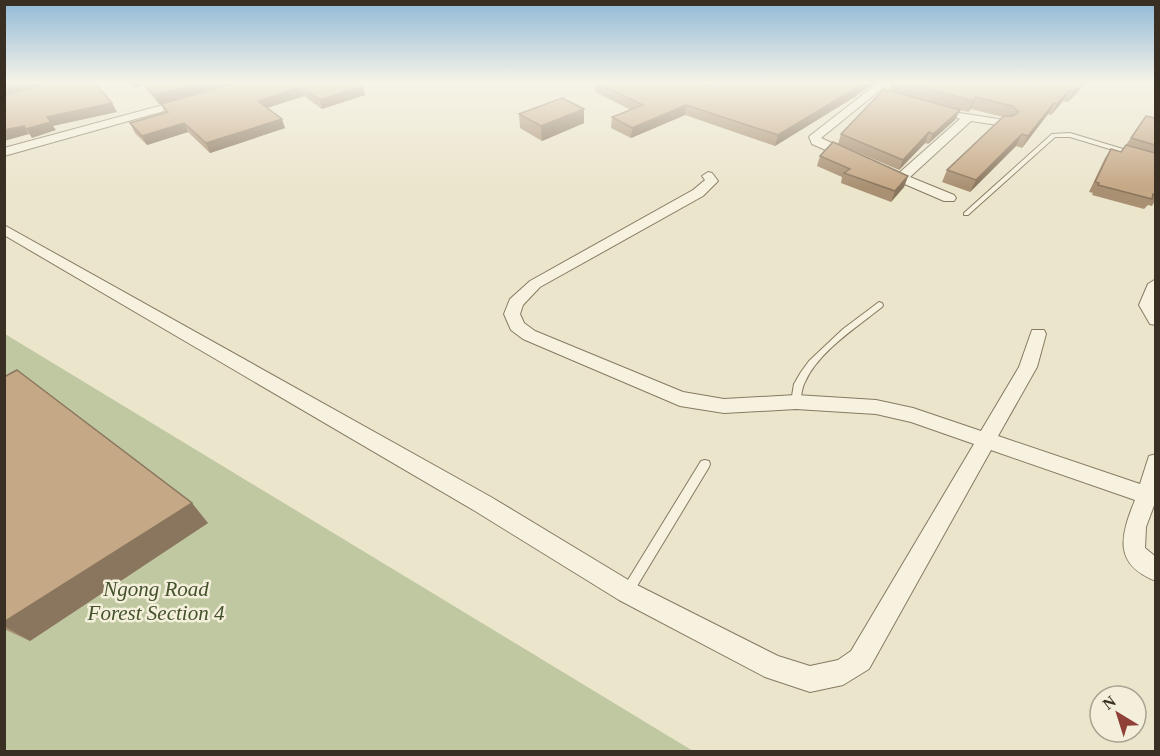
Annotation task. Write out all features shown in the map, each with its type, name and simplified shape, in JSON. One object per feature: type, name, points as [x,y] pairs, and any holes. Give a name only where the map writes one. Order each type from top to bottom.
[{"type":"street","points":[[4,152],[130,117]]},
{"type":"street","points":[[843,117],[815,137],[816,141],[949,198]]},
{"type":"street","points":[[900,178],[968,118],[1005,123]]},
{"type":"street","points":[[708,176],[712,181],[698,193],[535,284],[516,303],[512,314],[517,326],[529,335],[680,399],[724,406],[796,402],[835,403],[885,409],[913,415],[1147,495]]},
{"type":"street","points":[[4,229],[483,504],[627,592],[774,668],[810,679],[843,672],[860,660],[1028,367],[1038,334]]},
{"type":"street","points":[[1155,284],[1147,305],[1155,320]]},
{"type":"street","points":[[1155,462],[1147,495],[1131,540],[1132,549],[1139,559],[1155,570]]},
{"type":"lane","points":[[966,214],[1054,135],[1070,135],[1155,161]]},
{"type":"lane","points":[[796,402],[800,382],[809,368],[830,346],[879,305]]},
{"type":"lane","points":[[627,592],[705,464]]},
{"type":"green space","name":"Ngong Road Forest Section 4","points":[[5,334],[693,751],[5,751]]},
{"type":"building","points":[[4,117],[47,117],[51,122],[26,129],[24,126],[4,130]]},
{"type":"building","points":[[150,117],[282,119],[206,143],[184,123],[142,136],[130,123]]},
{"type":"building","points":[[525,117],[563,117],[541,126]]},
{"type":"building","points":[[613,117],[657,117],[632,128]]},
{"type":"building","points":[[724,117],[807,117],[778,135]]},
{"type":"building","points":[[857,117],[952,117],[933,134],[929,132],[903,160],[841,134]]},
{"type":"building","points":[[1003,117],[1043,117],[1028,136],[1022,134],[976,180],[947,170]]},
{"type":"building","points":[[1145,117],[1155,118],[1155,145],[1131,138]]},
{"type":"building","points":[[833,142],[908,176],[895,191],[844,173],[850,169],[820,156]]},
{"type":"building","points":[[1126,145],[1155,153],[1155,195],[1153,194],[1152,199],[1098,185],[1099,183],[1095,182],[1111,149],[1121,152]]},
{"type":"building","points":[[17,370],[192,503],[4,622],[4,377]]}]
